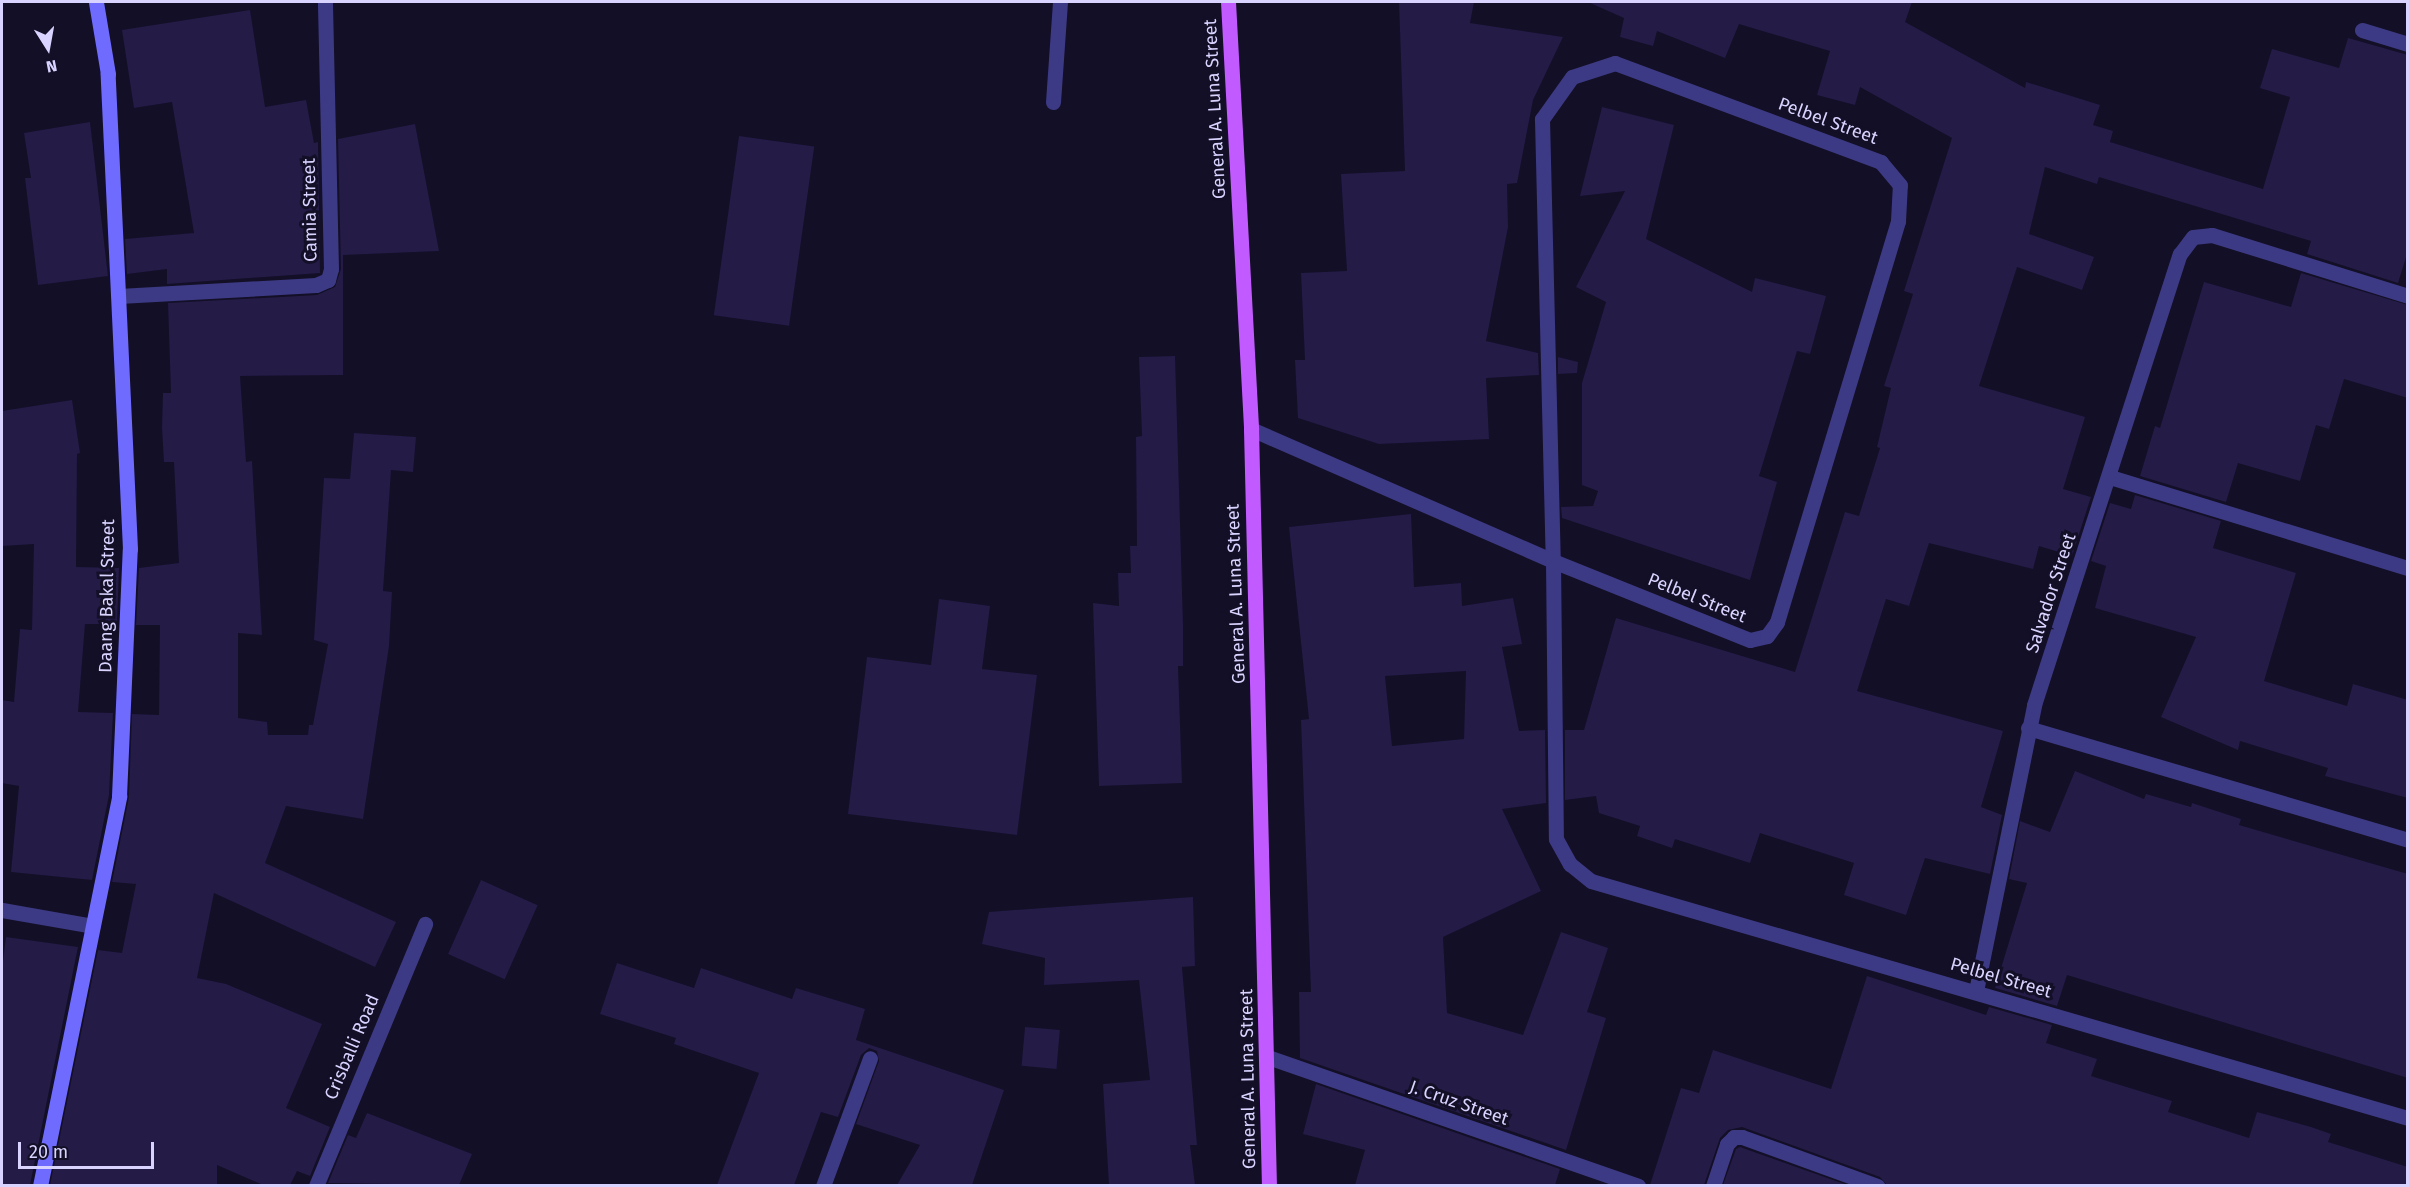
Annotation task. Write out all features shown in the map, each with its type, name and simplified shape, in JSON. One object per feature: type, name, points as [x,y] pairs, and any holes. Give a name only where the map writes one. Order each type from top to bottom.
[{"type":"main road","name":"General A. Luna Street","points":[[1228,2],[1251,429],[1268,1056],[1269,1185]]},
{"type":"street","name":"Daang Bakal Street","points":[[40,1185],[119,796],[130,561],[108,74],[96,2]]},
{"type":"street","name":"Camia Street","points":[[119,296],[316,285],[328,280],[331,269],[325,2]]},
{"type":"street","points":[[1053,102],[1060,2]]},
{"type":"street","points":[[2362,30],[2408,44]]},
{"type":"street","name":"Pelbel Street","points":[[1251,429],[1553,561],[1750,640],[1767,636],[1777,622],[1898,221],[1900,185],[1881,162],[1615,63],[1572,77],[1542,119],[1553,561],[1556,839],[1570,864],[1592,881],[2408,1118]]},
{"type":"street","name":"Salvador Street","points":[[1976,991],[2028,728],[2180,254],[2193,237],[2212,235],[2408,296]]},
{"type":"street","points":[[2110,477],[2408,568]]},
{"type":"street","points":[[2028,728],[2408,840]]},
{"type":"street","points":[[2,910],[93,926]]},
{"type":"street","name":"Crisballi Road","points":[[316,1185],[425,924]]},
{"type":"street","name":"J. Cruz Street","points":[[1268,1056],[1638,1185]]},
{"type":"street","points":[[823,1185],[870,1058]]},
{"type":"street","points":[[1713,1185],[1727,1144],[1734,1137],[1742,1137],[1877,1185]]},
{"type":"building","points":[[1399,2],[1474,2],[1470,23],[1563,37],[1533,100],[1517,183],[1507,184],[1508,227],[1486,341],[1538,353],[1539,375],[1486,378],[1489,439],[1379,444],[1298,418],[1295,360],[1305,360],[1301,273],[1347,271],[1341,174],[1405,171]]},
{"type":"building","points":[[1588,2],[1912,2],[1905,22],[2025,88],[2026,82],[2100,105],[2093,125],[2113,131],[2110,142],[2263,189],[2290,97],[2260,88],[2272,49],[2339,68],[2348,38],[2408,55],[2408,251],[2398,283],[2307,254],[2311,241],[2099,177],[2097,184],[2045,167],[2029,234],[2094,257],[2082,290],[2017,267],[1979,386],[2085,417],[2063,489],[2091,497],[2072,556],[2039,546],[2033,569],[1929,543],[1909,606],[1886,599],[1857,691],[2003,731],[1981,807],[2002,815],[1990,874],[1925,858],[1906,915],[1844,895],[1854,863],[1760,833],[1750,863],[1675,839],[1672,848],[1637,836],[1640,826],[1599,813],[1596,796],[1565,800],[1565,730],[1584,730],[1616,618],[1795,672],[1845,512],[1859,516],[1880,448],[1877,447],[1891,388],[1884,386],[1913,294],[1904,291],[1952,138],[1860,87],[1855,105],[1817,95],[1830,51],[1739,24],[1725,58],[1657,31],[1653,46],[1620,37],[1624,18]]},
{"type":"building","points":[[250,10],[265,107],[306,100],[314,143],[318,142],[320,273],[167,284],[167,269],[127,274],[125,239],[194,233],[172,102],[134,108],[122,30]]},
{"type":"building","points":[[1602,107],[1674,125],[1646,239],[1752,292],[1755,278],[1826,296],[1810,354],[1797,351],[1759,476],[1777,482],[1750,580],[1562,518],[1561,507],[1593,506],[1598,491],[1582,485],[1582,383],[1606,302],[1576,287],[1625,191],[1580,196]]},
{"type":"building","points":[[90,122],[108,276],[38,285],[25,178],[31,178],[24,133]]},
{"type":"building","points":[[415,124],[439,251],[343,255],[343,375],[240,376],[246,462],[252,461],[262,635],[238,633],[238,718],[267,722],[268,735],[308,735],[309,725],[313,725],[328,644],[314,640],[324,478],[350,479],[354,433],[416,437],[413,472],[391,470],[383,591],[392,592],[389,646],[363,819],[286,806],[265,863],[396,922],[375,967],[214,893],[197,978],[226,984],[322,1024],[286,1108],[330,1127],[310,1176],[297,1171],[290,1185],[263,1185],[217,1165],[217,1185],[50,1185],[98,950],[122,953],[136,884],[112,882],[129,797],[132,714],[159,715],[160,625],[136,625],[139,568],[179,563],[174,462],[164,462],[162,428],[163,393],[171,393],[168,303],[317,295],[335,287],[341,269],[338,139]]},
{"type":"building","points":[[739,136],[814,147],[789,326],[714,315]]},
{"type":"building","points":[[2301,273],[2408,305],[2408,398],[2344,379],[2329,429],[2316,425],[2300,481],[2238,463],[2226,502],[2140,476],[2155,426],[2160,428],[2204,282],[2291,307]]},
{"type":"building","points":[[1175,356],[1183,624],[1183,666],[1178,666],[1182,783],[1099,786],[1093,603],[1119,606],[1118,573],[1131,573],[1130,546],[1137,546],[1136,437],[1142,436],[1139,357]]},
{"type":"building","points":[[1558,357],[1578,362],[1577,373],[1558,374]]},
{"type":"building","points":[[72,400],[80,453],[77,454],[76,567],[119,568],[117,624],[85,624],[78,712],[113,713],[109,795],[92,880],[11,872],[19,786],[2,783],[2,700],[14,702],[20,629],[32,630],[34,544],[2,546],[2,411]]},
{"type":"building","points":[[2135,495],[2221,521],[2213,548],[2296,573],[2264,681],[2347,706],[2353,684],[2408,700],[2408,798],[2325,776],[2328,768],[2240,741],[2238,750],[2161,717],[2196,637],[2095,608],[2106,566],[2091,561],[2110,503],[2131,509]]},
{"type":"building","points":[[1411,514],[1414,587],[1461,583],[1462,606],[1513,598],[1522,644],[1502,647],[1519,731],[1545,730],[1546,803],[1502,809],[1541,891],[1443,937],[1447,1013],[1523,1035],[1561,932],[1608,948],[1587,1012],[1606,1018],[1566,1150],[1300,1058],[1299,992],[1311,992],[1301,720],[1309,719],[1289,527]],"holes":[[[1466,671],[1464,739],[1392,746],[1385,676]]]},
{"type":"building","points":[[939,599],[990,606],[982,669],[1037,675],[1017,835],[848,814],[867,657],[931,665]]},
{"type":"building","points":[[2075,771],[2144,799],[2146,794],[2191,807],[2192,803],[2241,819],[2239,825],[2408,874],[2408,1078],[2067,975],[2057,1006],[1995,988],[2027,883],[2009,879],[2020,821],[2050,832]]},
{"type":"building","points":[[481,880],[538,905],[505,979],[448,954]]},
{"type":"building","points":[[1193,897],[1195,966],[1182,967],[1197,1145],[1190,1145],[1195,1185],[1109,1185],[1103,1084],[1150,1080],[1139,980],[1044,985],[1045,958],[982,944],[989,912]]},
{"type":"building","points":[[6,937],[78,947],[30,1185],[2,1185],[2,969]]},
{"type":"building","points":[[617,963],[694,988],[701,968],[792,999],[796,988],[865,1009],[856,1040],[1004,1090],[972,1185],[897,1185],[920,1145],[856,1124],[879,1061],[877,1051],[869,1048],[861,1055],[838,1117],[821,1112],[794,1185],[717,1185],[759,1073],[674,1044],[676,1038],[600,1014]]},
{"type":"building","points":[[1867,976],[1986,1015],[1989,1007],[2052,1025],[2046,1043],[2097,1059],[2091,1076],[2172,1101],[2168,1112],[2249,1138],[2257,1112],[2311,1127],[2331,1134],[2328,1142],[2408,1167],[2408,1185],[1887,1185],[1880,1177],[1742,1127],[1728,1130],[1720,1138],[1704,1185],[1650,1185],[1681,1088],[1699,1093],[1713,1050],[1831,1089]]},
{"type":"building","points":[[1025,1027],[1060,1030],[1056,1069],[1022,1066]]},
{"type":"building","points":[[1316,1084],[1560,1169],[1555,1185],[1355,1185],[1365,1150],[1303,1134]]},
{"type":"building","points":[[367,1113],[472,1154],[459,1185],[328,1183],[348,1135],[356,1138]]},
{"type":"building","points":[[1740,1147],[1847,1185],[1723,1185],[1736,1149]]}]
